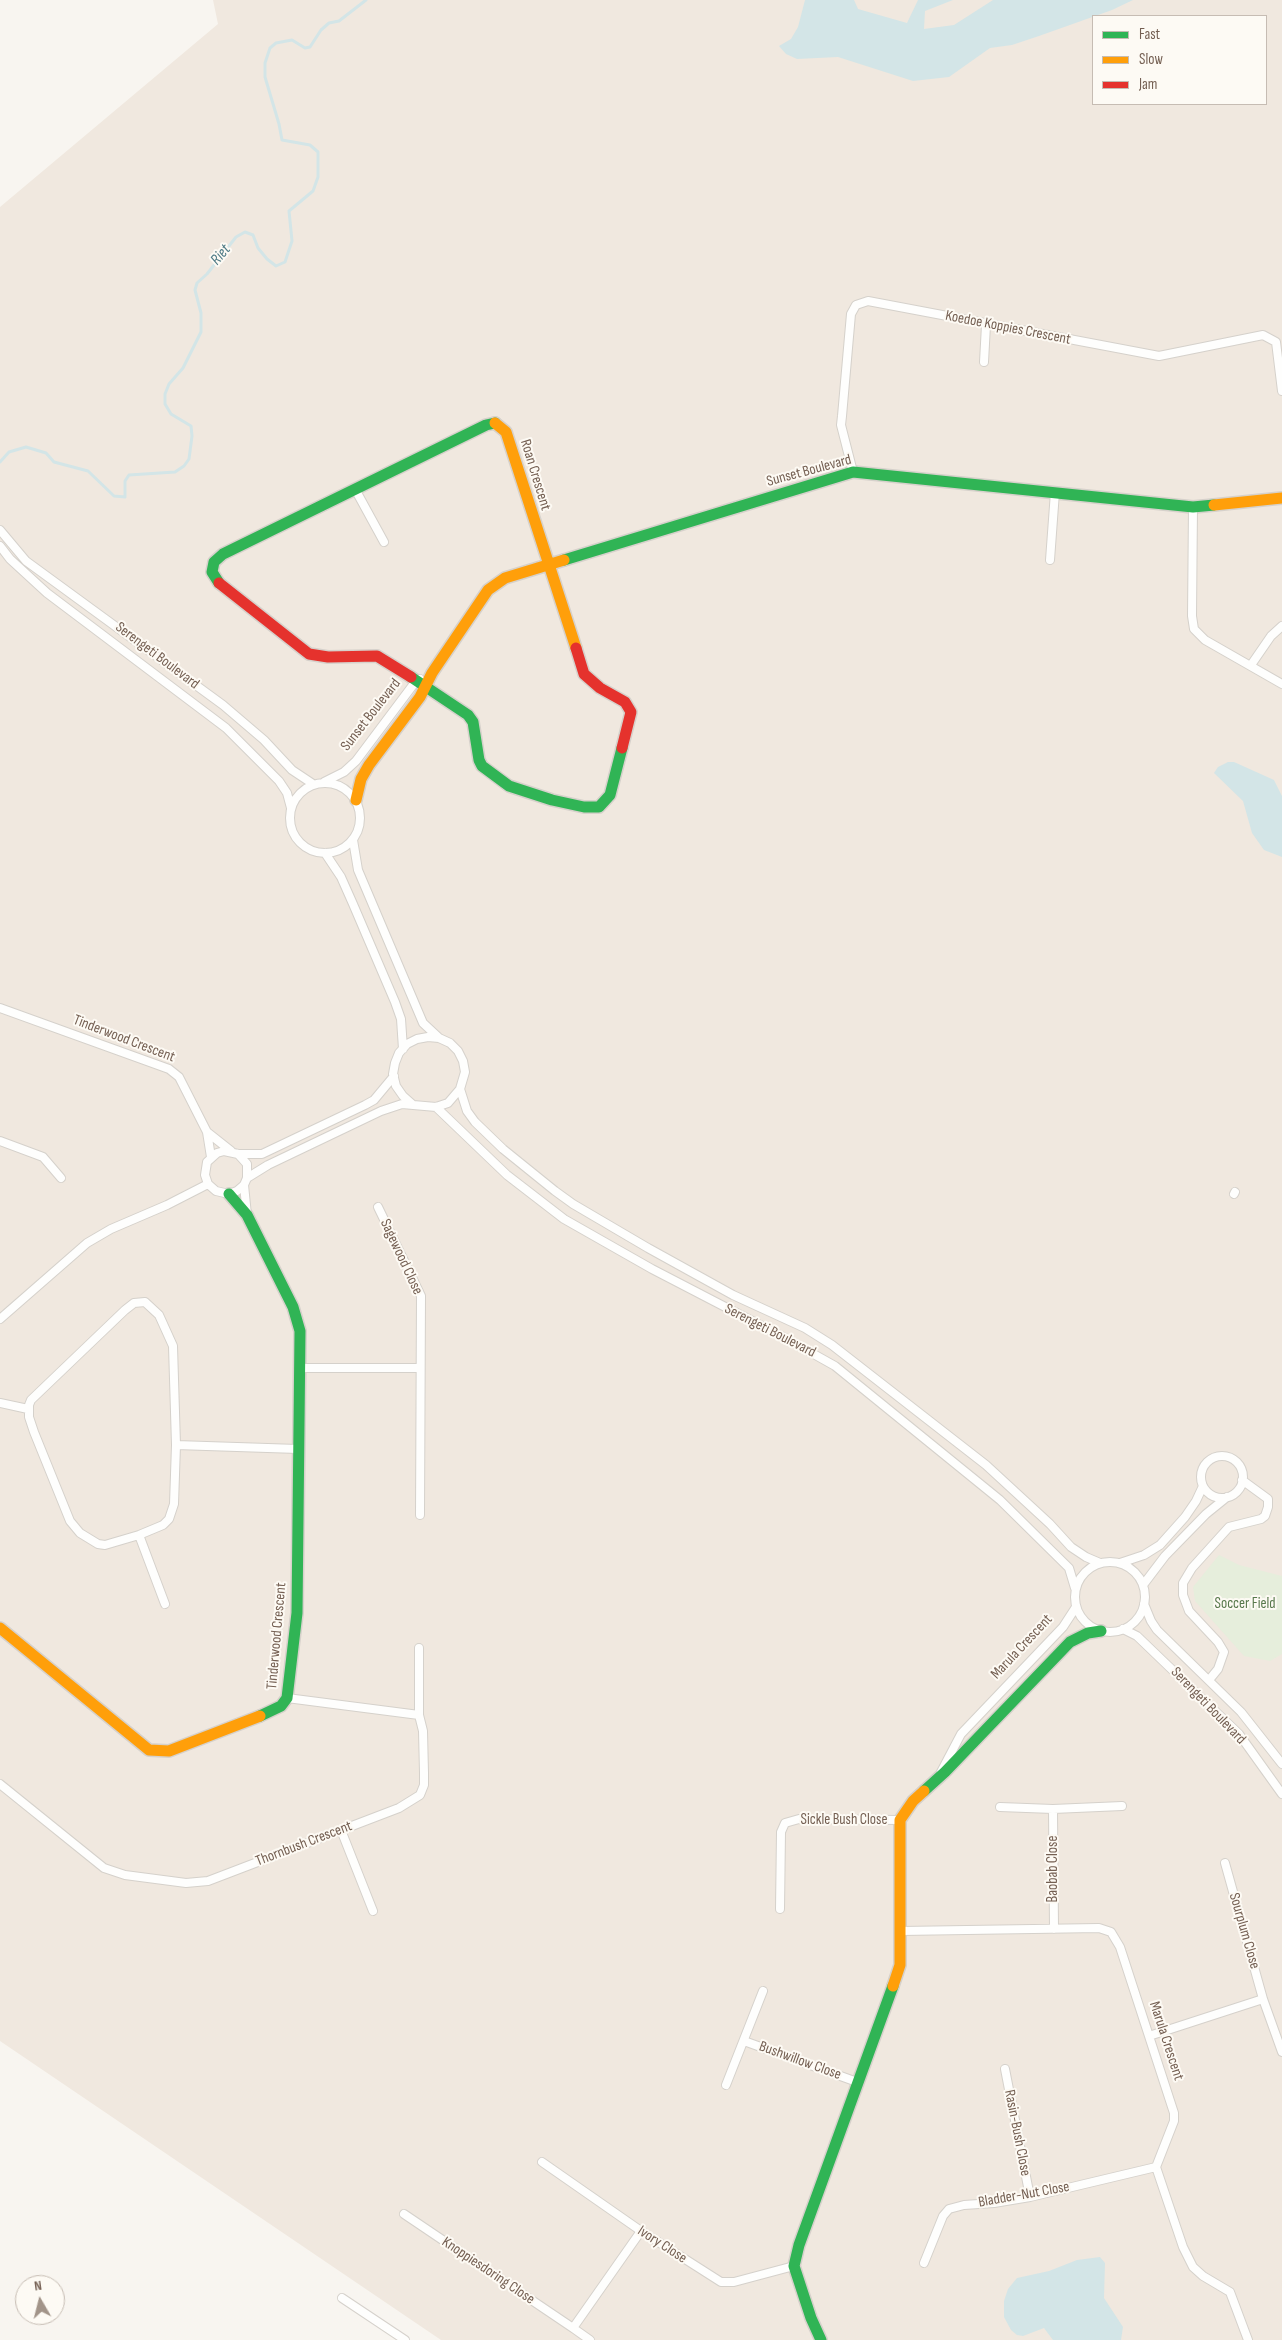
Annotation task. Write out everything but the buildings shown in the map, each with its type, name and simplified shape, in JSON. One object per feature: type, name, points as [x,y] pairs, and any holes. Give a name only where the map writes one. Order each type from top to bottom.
[{"type":"street","name":"Koedoe Koppies Crescent","points":[[853,472],[841,425],[851,314],[856,305],[868,301],[986,325],[1159,356],[1263,335],[1276,342],[1282,391]]},
{"type":"street","points":[[984,362],[986,325]]},
{"type":"street","name":"Roan Crescent","points":[[495,424],[506,432],[547,565],[584,674],[600,688],[626,702],[631,712],[610,796],[599,807],[584,807],[532,795],[509,786],[482,766],[473,722],[468,715],[386,660],[377,656],[328,657],[309,654],[218,582],[212,572],[214,562],[223,554],[486,425],[495,424]]},
{"type":"street","name":"Sunset Boulevard","points":[[324,782],[348,769],[387,720],[432,673],[488,590],[505,578],[749,502],[853,472],[1194,507],[1282,498]]},
{"type":"street","points":[[355,489],[384,542]]},
{"type":"street","points":[[1050,560],[1055,492]]},
{"type":"street","points":[[1194,507],[1192,616],[1194,629],[1205,640],[1282,684]]},
{"type":"street","name":"Serengeti Boulevard","points":[[0,530],[26,561],[223,704],[264,740],[292,770],[313,784]]},
{"type":"street","name":"Serengeti Boulevard","points":[[0,546],[10,559],[47,593],[226,728],[279,781],[286,793],[291,808]]},
{"type":"street","points":[[1251,665],[1271,636],[1282,626]]},
{"type":"street","name":"Sunset Boulevard","points":[[356,800],[361,780],[368,765],[397,727],[421,685]]},
{"type":"street","points":[[387,720],[397,727]]},
{"type":"street","points":[[324,782],[346,788],[356,800],[361,817],[359,829],[353,840],[344,848],[325,853],[308,849],[299,842],[292,832],[289,820],[295,798],[313,784],[324,782]]},
{"type":"street","points":[[353,840],[358,870],[422,1023],[439,1038],[450,1043],[458,1051],[463,1061],[465,1072],[460,1089],[448,1102],[436,1107],[424,1108],[412,1104],[396,1086],[394,1076],[395,1063],[403,1049],[417,1039],[439,1038]]},
{"type":"street","points":[[325,853],[341,877],[354,904],[395,1002],[401,1019],[403,1049]]},
{"type":"street","name":"Tinderwood Crescent","points":[[0,1008],[169,1069],[182,1082],[208,1132],[211,1157]]},
{"type":"street","points":[[394,1076],[374,1100],[262,1154],[224,1151],[211,1157],[205,1169],[208,1184],[216,1191],[229,1194],[237,1191],[268,1165],[381,1111],[412,1104]]},
{"type":"street","name":"Serengeti Boulevard","points":[[460,1089],[467,1111],[475,1122],[503,1149],[555,1191],[648,1248],[733,1295],[805,1328],[832,1345],[986,1466],[1071,1546],[1086,1557],[1100,1563]]},
{"type":"street","name":"Serengeti Boulevard","points":[[436,1107],[507,1175],[564,1219],[652,1269],[835,1366],[1000,1500],[1069,1568],[1075,1588]]},
{"type":"street","name":"Tinderwood Crescent","points":[[208,1132],[234,1152]]},
{"type":"street","points":[[309,1132],[314,1143]]},
{"type":"street","points":[[0,1141],[42,1157],[61,1178]]},
{"type":"street","points":[[234,1152],[247,1164],[246,1182]]},
{"type":"street","name":"Tinderwood Crescent","points":[[246,1182],[247,1215]]},
{"type":"street","points":[[0,1319],[4,1312],[87,1243],[111,1229],[167,1205],[208,1184]]},
{"type":"street","name":"Tinderwood Crescent","points":[[0,1628],[149,1750],[158,1752],[169,1751],[261,1716],[281,1706],[286,1698],[297,1614],[300,1331],[298,1316],[247,1215],[229,1194]]},
{"type":"street","name":"Sagewood Close","points":[[378,1207],[421,1296],[420,1515]]},
{"type":"street","points":[[145,1302],[155,1309],[159,1315],[173,1346],[176,1445],[172,1515],[164,1525],[105,1545],[94,1542],[80,1533],[70,1521],[34,1432],[28,1409],[31,1400],[125,1310],[134,1303],[145,1302]]},
{"type":"street","points":[[300,1368],[420,1368]]},
{"type":"street","points":[[0,1403],[28,1409]]},
{"type":"street","points":[[176,1445],[298,1449]]},
{"type":"street","points":[[1143,1585],[1160,1561],[1206,1514],[1235,1493],[1242,1480],[1240,1466],[1235,1461],[1229,1458],[1216,1457],[1210,1459],[1202,1470],[1203,1486],[1215,1497],[1227,1497]]},
{"type":"street","points":[[1209,1680],[1222,1662],[1224,1652],[1218,1642],[1189,1611],[1183,1595],[1183,1583],[1185,1576],[1226,1529],[1233,1525],[1261,1519],[1265,1516],[1268,1499],[1242,1480]]},
{"type":"street","points":[[1120,1563],[1130,1568],[1138,1576],[1143,1585],[1144,1604],[1138,1619],[1123,1630],[1117,1632],[1101,1631],[1083,1621],[1076,1607],[1074,1599],[1075,1588],[1080,1577],[1087,1569],[1100,1563],[1120,1563],[1144,1555],[1160,1545],[1189,1512],[1203,1486]]},
{"type":"street","points":[[139,1534],[164,1604]]},
{"type":"street","name":"Serengeti Boulevard","points":[[1144,1604],[1150,1621],[1157,1630],[1241,1712],[1282,1764]]},
{"type":"street","name":"Marula Crescent","points":[[937,1779],[956,1742],[971,1723],[1063,1627],[1076,1607]]},
{"type":"street","name":"Serengeti Boulevard","points":[[1123,1630],[1137,1636],[1239,1734],[1282,1794]]},
{"type":"street","name":"Marula Crescent","points":[[900,1820],[913,1802],[982,1734],[1070,1642],[1088,1633],[1101,1631]]},
{"type":"street","points":[[286,1698],[419,1715],[419,1648]]},
{"type":"street","points":[[996,1697],[1007,1707]]},
{"type":"street","name":"Thornbush Crescent","points":[[0,1784],[104,1868],[125,1875],[186,1883],[208,1882],[409,1803],[423,1791],[422,1731],[419,1715]]},
{"type":"street","points":[[971,1723],[982,1734]]},
{"type":"street","points":[[1000,1807],[1053,1809],[1122,1806]]},
{"type":"street","name":"Baobab Close","points":[[1053,1809],[1054,1929]]},
{"type":"street","name":"Sickle Bush Close","points":[[780,1909],[781,1832],[785,1823],[799,1819],[900,1820]]},
{"type":"street","points":[[821,2340],[811,2318],[794,2266],[799,2246],[900,1965],[900,1820]]},
{"type":"street","points":[[341,1830],[373,1911]]},
{"type":"street","name":"Sourplum Close","points":[[1225,1863],[1263,1999],[1282,2052]]},
{"type":"street","name":"Marula Crescent","points":[[901,1931],[1099,1928],[1111,1932],[1120,1947],[1174,2116],[1170,2135],[1156,2167]]},
{"type":"street","name":"Bushwillow Close","points":[[726,2085],[763,1992]]},
{"type":"street","points":[[1149,2036],[1263,1999]]},
{"type":"street","name":"Bushwillow Close","points":[[744,2041],[857,2082]]},
{"type":"street","name":"Rasin-Bush Close","points":[[1005,2069],[1030,2197]]},
{"type":"street","name":"Ivory Close","points":[[542,2162],[641,2231],[721,2282],[734,2282],[794,2266]]},
{"type":"street","points":[[1156,2167],[1190,2263],[1203,2276],[1230,2292],[1248,2340]]},
{"type":"street","name":"Bladder-Nut Close","points":[[924,2263],[943,2216],[949,2209],[964,2205],[994,2203],[1030,2197],[1156,2167]]},
{"type":"street","name":"Knoppiesdoring Close","points":[[404,2214],[590,2340]]},
{"type":"street","points":[[573,2328],[641,2231]]},
{"type":"street","points":[[342,2298],[405,2340]]},
{"type":"shaded area","points":[[213,0],[1282,0],[1282,2340],[441,2340],[0,2041],[0,207],[218,24]]},
{"type":"shaded area","points":[[805,0],[854,0],[858,9],[907,23],[918,0],[953,0],[925,11],[924,29],[954,25],[993,0],[1133,0],[1112,10],[1092,15],[1092,17],[1039,36],[1012,45],[990,48],[949,77],[913,81],[838,57],[797,59],[786,54],[779,46],[791,39],[798,27]]},
{"type":"shaded area","points":[[1228,762],[1234,762],[1274,780],[1282,796],[1282,857],[1264,850],[1252,833],[1243,801],[1214,773],[1218,767]]},
{"type":"shaded area","points":[[1100,2257],[1105,2263],[1104,2298],[1123,2327],[1121,2340],[1053,2340],[1044,2328],[1023,2336],[1017,2335],[1011,2330],[1004,2317],[1004,2301],[1008,2289],[1017,2278],[1049,2271],[1077,2260]]},
{"type":"green space","name":"Soccer Field","points":[[1219,1555],[1239,1565],[1282,1576],[1282,1654],[1270,1661],[1244,1656],[1195,1601],[1193,1587]]},
{"type":"waterway","name":"Riet","points":[[0,462],[9,452],[26,447],[46,453],[54,462],[88,471],[114,496],[125,497],[125,481],[129,475],[175,472],[184,466],[189,459],[192,436],[191,426],[171,414],[165,404],[165,394],[169,384],[183,368],[201,332],[201,313],[195,290],[197,283],[207,274],[236,237],[245,232],[253,235],[258,248],[276,266],[285,262],[292,241],[289,211],[313,191],[318,177],[318,152],[310,145],[282,140],[265,77],[265,63],[270,48],[276,43],[292,40],[305,48],[310,47],[321,30],[329,23],[339,21],[366,0]]},
{"type":"traffic: fast","points":[[219,583],[212,572],[214,562],[223,554],[486,425],[495,423]]},
{"type":"traffic: fast","points":[[564,560],[853,472],[1193,507],[1214,505]]},
{"type":"traffic: fast","points":[[411,677],[468,715],[473,722],[479,760],[482,766],[509,786],[552,800],[584,807],[599,807],[610,795],[622,748]]},
{"type":"traffic: fast","points":[[229,1194],[247,1215],[293,1307],[300,1331],[297,1613],[287,1698],[281,1706],[260,1716]]},
{"type":"traffic: fast","points":[[924,1791],[945,1772],[1070,1642],[1088,1633],[1101,1631]]},
{"type":"traffic: fast","points":[[821,2340],[811,2318],[794,2266],[799,2245],[893,1986]]},
{"type":"traffic: slow","points":[[495,423],[506,432],[576,648]]},
{"type":"traffic: slow","points":[[1214,505],[1282,498]]},
{"type":"traffic: slow","points":[[356,800],[361,779],[369,765],[420,697],[432,673],[488,590],[505,578],[564,560]]},
{"type":"traffic: slow","points":[[0,1628],[149,1750],[169,1751],[260,1716]]},
{"type":"traffic: slow","points":[[893,1986],[900,1965],[900,1820],[913,1801],[924,1791]]},
{"type":"traffic: jam","points":[[219,583],[309,654],[328,657],[377,656],[411,677]]},
{"type":"traffic: jam","points":[[576,648],[584,674],[600,688],[625,702],[631,712],[622,748]]}]
